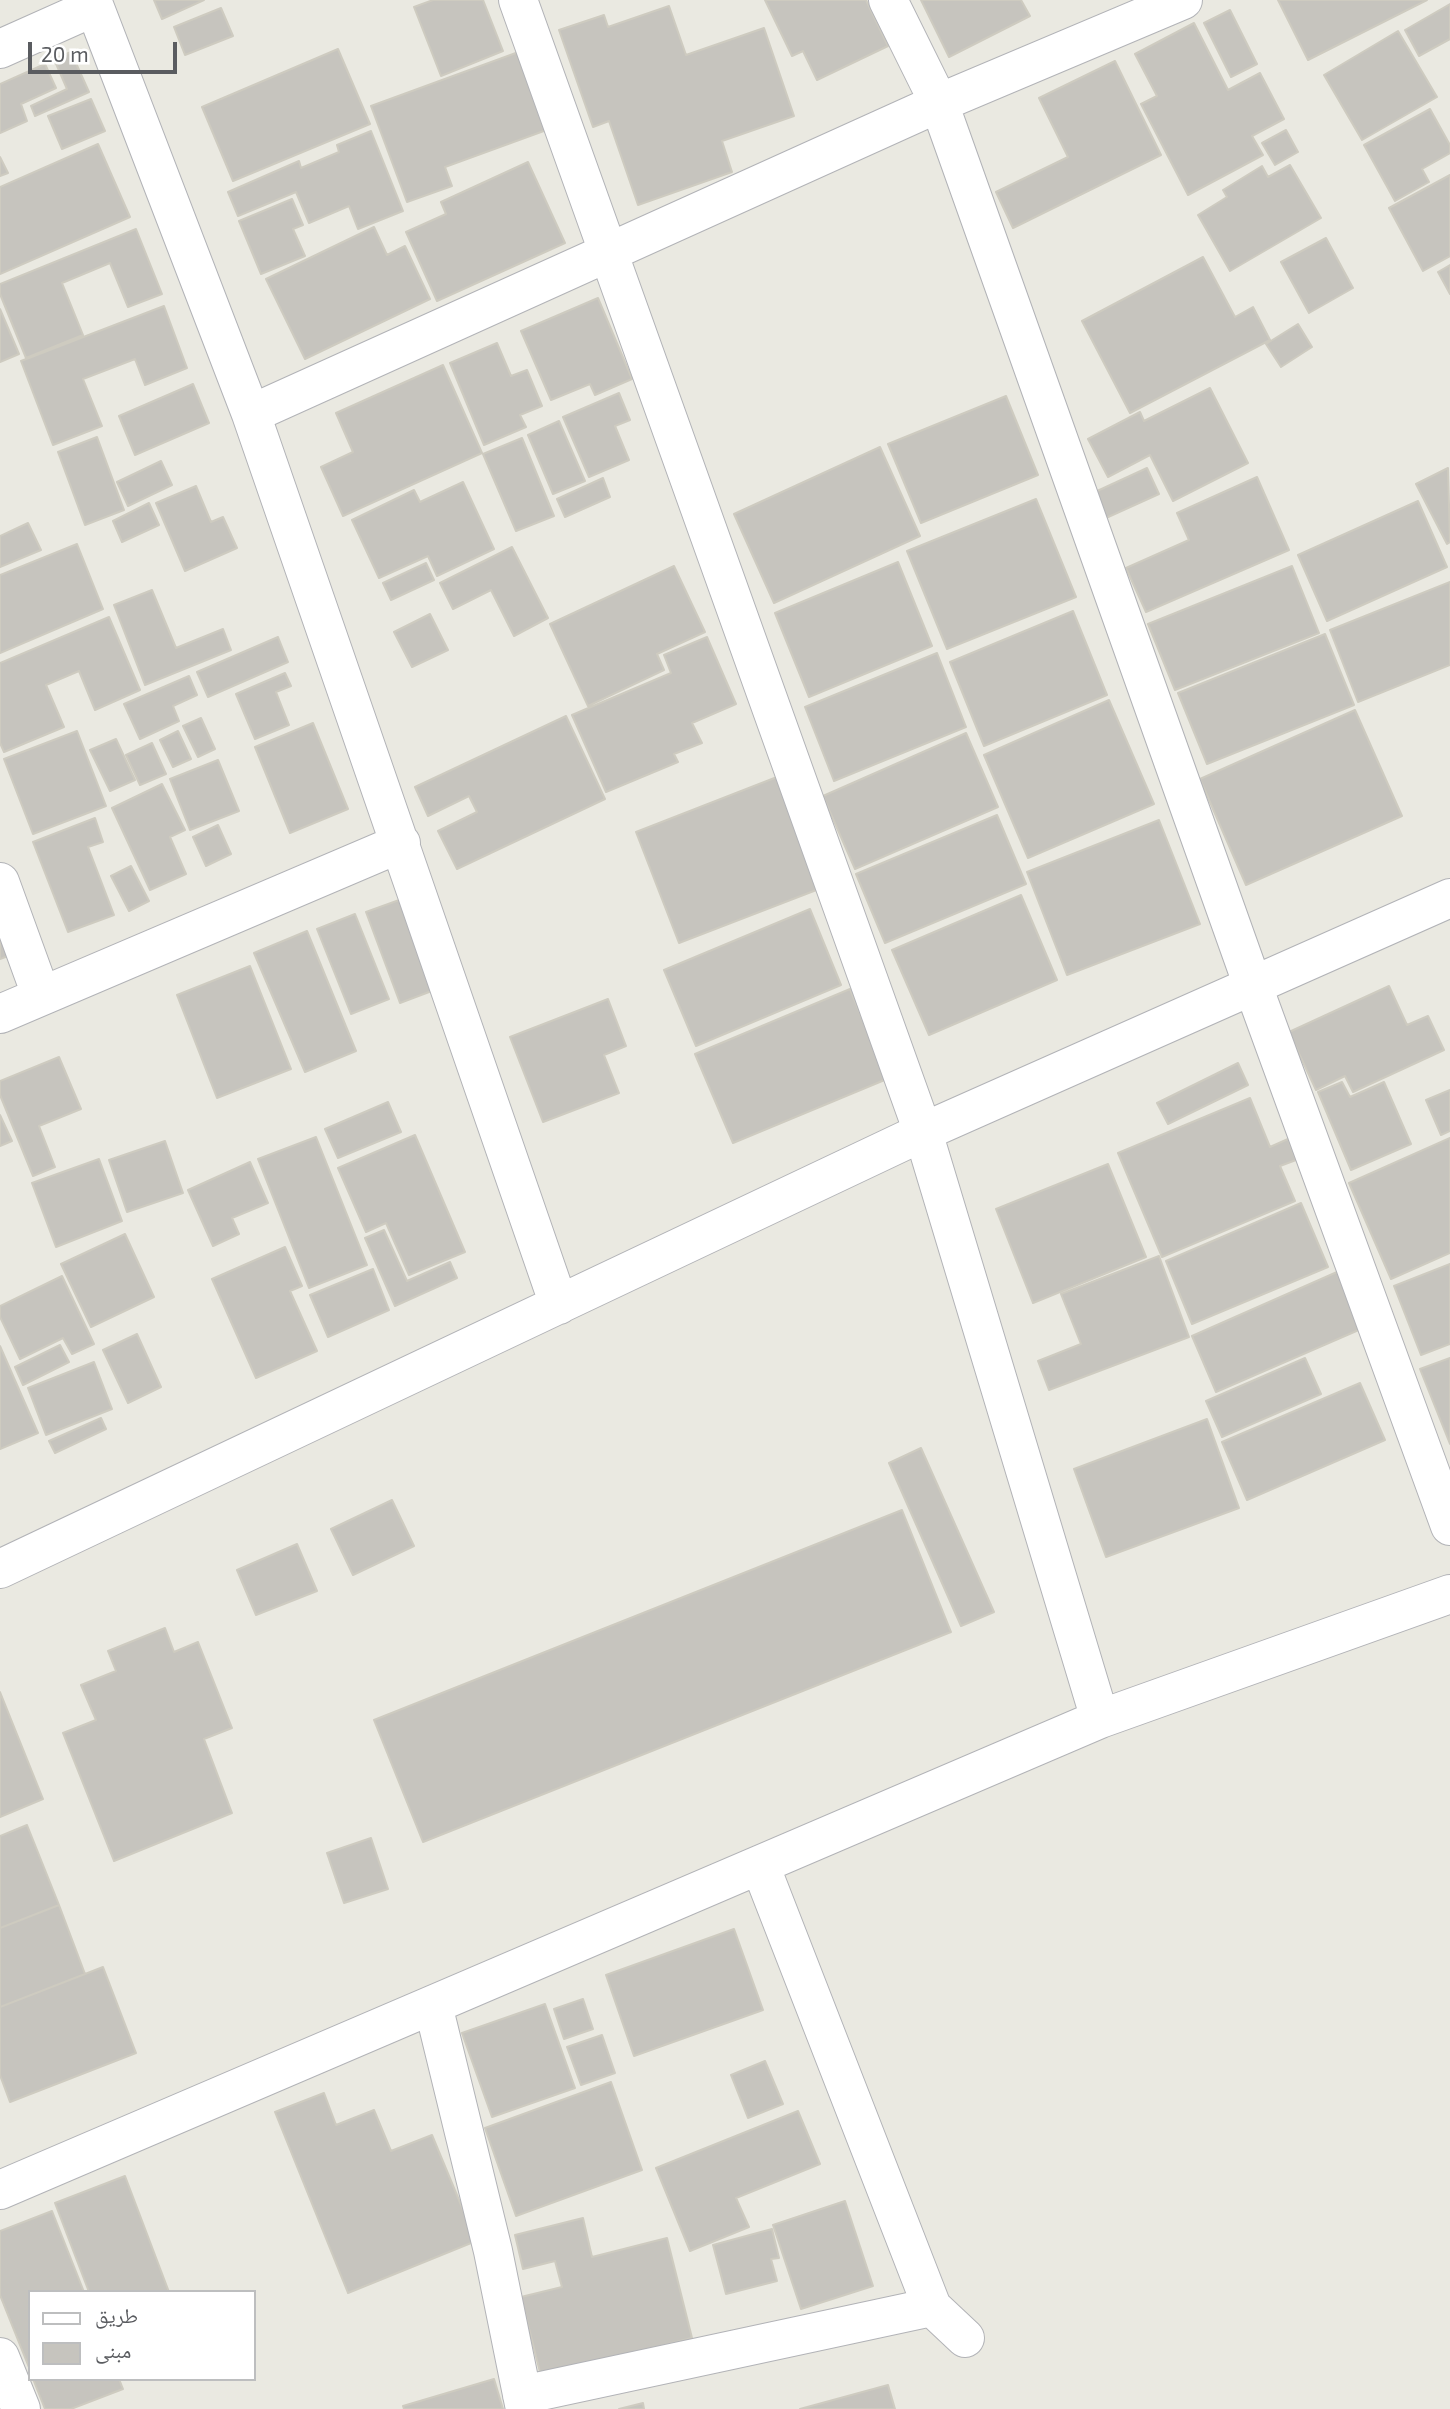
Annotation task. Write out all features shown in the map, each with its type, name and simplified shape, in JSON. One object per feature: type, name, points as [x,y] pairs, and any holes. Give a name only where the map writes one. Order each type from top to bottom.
[{"type":"street","points":[[518,0],[923,1132],[1100,1718]]},
{"type":"street","points":[[888,0],[939,103],[1253,986],[1450,1526]]},
{"type":"street","points":[[251,414],[939,103],[1183,0]]},
{"type":"street","points":[[0,49],[93,4],[251,414],[559,1305]]},
{"type":"street","points":[[0,1014],[401,843]]},
{"type":"street","points":[[0,882],[41,995]]},
{"type":"street","points":[[0,1569],[923,1132],[1450,898]]},
{"type":"street","points":[[0,2190],[1100,1718],[1450,1594]]},
{"type":"street","points":[[760,1865],[932,2307],[965,2338]]},
{"type":"street","points":[[433,2005],[493,2251],[524,2402],[932,2307]]},
{"type":"street","points":[[0,2357],[21,2409]]},
{"type":"building","points":[[154,0],[204,0],[162,19]]},
{"type":"building","points":[[433,0],[483,0],[503,51],[441,76],[414,7]]},
{"type":"building","points":[[765,0],[866,0],[888,46],[817,80],[803,51],[792,56]]},
{"type":"building","points":[[921,0],[1021,0],[1030,16],[949,57]]},
{"type":"building","points":[[1278,0],[1427,0],[1308,60]]},
{"type":"building","points":[[1450,4],[1450,39],[1419,56],[1405,30]]},
{"type":"building","points":[[669,6],[686,55],[764,28],[794,116],[722,141],[732,172],[638,205],[609,121],[593,127],[559,30],[604,15],[608,27]]},
{"type":"building","points":[[221,8],[233,36],[185,55],[174,27]]},
{"type":"building","points":[[1230,10],[1257,64],[1231,77],[1204,23]]},
{"type":"building","points":[[1194,23],[1228,90],[1260,73],[1284,119],[1252,136],[1263,155],[1188,195],[1141,104],[1157,96],[1135,54]]},
{"type":"building","points":[[1398,31],[1437,97],[1362,140],[1324,75]]},
{"type":"building","points":[[338,49],[370,124],[233,181],[202,107]]},
{"type":"building","points":[[524,50],[552,128],[445,167],[452,186],[407,202],[371,106]]},
{"type":"building","points":[[71,52],[89,92],[35,116],[31,106],[67,89],[54,59]]},
{"type":"building","points":[[1115,61],[1161,155],[1013,228],[996,192],[1068,157],[1039,98]]},
{"type":"building","points":[[45,64],[56,88],[21,104],[27,121],[0,133],[0,84]]},
{"type":"building","points":[[91,99],[105,131],[62,149],[48,116]]},
{"type":"building","points":[[1430,109],[1450,145],[1450,153],[1422,169],[1429,182],[1395,201],[1364,145]]},
{"type":"building","points":[[1286,130],[1298,152],[1275,165],[1262,143]]},
{"type":"building","points":[[371,131],[403,211],[358,229],[349,206],[309,223],[296,192],[238,216],[228,192],[299,161],[301,168],[339,152],[337,145]]},
{"type":"building","points":[[98,144],[130,217],[0,274],[0,187]]},
{"type":"building","points":[[0,157],[8,173],[0,176]]},
{"type":"building","points":[[528,162],[565,243],[437,301],[406,232],[446,214],[441,202]]},
{"type":"building","points":[[1290,165],[1321,218],[1230,271],[1198,215],[1227,197],[1223,190],[1262,166],[1268,177]]},
{"type":"building","points":[[1450,175],[1450,256],[1423,271],[1389,208]]},
{"type":"building","points":[[292,199],[303,225],[293,229],[305,256],[261,274],[239,221]]},
{"type":"building","points":[[374,227],[387,255],[405,246],[430,299],[305,359],[266,279]]},
{"type":"building","points":[[136,229],[162,294],[128,307],[110,263],[62,283],[83,335],[26,358],[0,294],[0,284]]},
{"type":"building","points":[[1326,238],[1353,288],[1309,313],[1281,262]]},
{"type":"building","points":[[1203,257],[1235,317],[1253,307],[1270,340],[1130,413],[1082,321]]},
{"type":"building","points":[[1450,265],[1450,294],[1438,272]]},
{"type":"building","points":[[598,298],[632,379],[595,395],[590,384],[551,400],[521,331]]},
{"type":"building","points":[[164,306],[187,368],[145,385],[135,359],[83,379],[102,426],[53,445],[21,361]]},
{"type":"building","points":[[0,309],[19,354],[0,362]]},
{"type":"building","points":[[1298,324],[1312,347],[1281,367],[1266,344]]},
{"type":"building","points":[[497,343],[511,376],[527,370],[542,406],[520,415],[526,427],[484,445],[450,363]]},
{"type":"building","points":[[443,365],[482,453],[343,516],[321,467],[353,452],[336,413]]},
{"type":"building","points":[[193,384],[209,423],[135,455],[119,416]]},
{"type":"building","points":[[1210,388],[1248,463],[1173,501],[1150,455],[1108,477],[1088,439],[1140,412],[1144,421]]},
{"type":"building","points":[[619,393],[630,420],[615,426],[629,460],[589,477],[563,417]]},
{"type":"building","points":[[1006,396],[1038,475],[921,523],[888,444]]},
{"type":"building","points":[[559,421],[585,481],[553,494],[528,435]]},
{"type":"building","points":[[97,437],[124,510],[85,525],[58,452]]},
{"type":"building","points":[[522,438],[554,516],[516,531],[483,454]]},
{"type":"building","points":[[880,447],[920,536],[774,603],[734,514]]},
{"type":"building","points":[[161,461],[172,485],[128,506],[117,482]]},
{"type":"building","points":[[1147,468],[1159,494],[1106,518],[1095,492]]},
{"type":"building","points":[[1448,468],[1450,542],[1447,544],[1416,484]]},
{"type":"building","points":[[1257,477],[1289,550],[1146,612],[1126,568],[1189,540],[1177,513]]},
{"type":"building","points":[[603,478],[610,497],[565,517],[557,499]]},
{"type":"building","points":[[463,482],[494,549],[437,576],[428,556],[379,578],[352,520],[414,490],[420,502]]},
{"type":"building","points":[[196,486],[211,522],[223,517],[237,548],[185,571],[156,503]]},
{"type":"building","points":[[1036,499],[1076,597],[947,649],[907,551]]},
{"type":"building","points":[[1418,501],[1447,567],[1327,621],[1298,555]]},
{"type":"building","points":[[149,503],[159,525],[122,542],[113,521]]},
{"type":"building","points":[[28,523],[41,550],[0,567],[0,536]]},
{"type":"building","points":[[77,544],[103,609],[0,653],[0,575]]},
{"type":"building","points":[[512,547],[548,618],[514,636],[491,590],[453,609],[440,583]]},
{"type":"building","points":[[898,562],[932,646],[809,697],[775,613]]},
{"type":"building","points":[[426,563],[434,580],[391,600],[383,583]]},
{"type":"building","points":[[674,566],[705,632],[657,654],[664,670],[588,706],[550,624]]},
{"type":"building","points":[[1292,566],[1319,633],[1175,690],[1148,624]]},
{"type":"building","points":[[1450,582],[1450,665],[1358,702],[1330,630]]},
{"type":"building","points":[[152,590],[176,648],[223,629],[231,650],[145,685],[114,605]]},
{"type":"building","points":[[1073,611],[1107,695],[984,746],[950,662]]},
{"type":"building","points":[[430,614],[448,650],[412,667],[394,632]]},
{"type":"building","points":[[109,617],[140,690],[95,710],[79,671],[46,685],[64,727],[4,752],[0,743],[0,663]]},
{"type":"building","points":[[1325,634],[1354,705],[1207,764],[1178,693]]},
{"type":"building","points":[[278,637],[288,662],[208,697],[197,672]]},
{"type":"building","points":[[707,637],[736,704],[692,723],[702,743],[674,754],[678,762],[606,792],[572,715],[671,673],[664,655]]},
{"type":"building","points":[[937,653],[966,727],[834,781],[805,707]]},
{"type":"building","points":[[285,673],[291,686],[276,692],[289,725],[255,739],[236,694]]},
{"type":"building","points":[[189,676],[197,695],[173,706],[179,721],[140,739],[124,704]]},
{"type":"building","points":[[1109,700],[1154,804],[1028,858],[984,755]]},
{"type":"building","points":[[1355,710],[1402,816],[1246,885],[1200,779]]},
{"type":"building","points":[[566,716],[605,799],[457,869],[438,831],[477,812],[469,796],[428,816],[415,787]]},
{"type":"building","points":[[201,718],[215,749],[198,757],[183,726]]},
{"type":"building","points":[[313,723],[348,809],[290,833],[255,747]]},
{"type":"building","points":[[77,731],[106,806],[33,834],[4,759]]},
{"type":"building","points":[[178,731],[191,759],[173,767],[160,740]]},
{"type":"building","points":[[966,733],[998,807],[855,869],[823,796]]},
{"type":"building","points":[[116,739],[135,780],[110,791],[90,750]]},
{"type":"building","points":[[152,743],[166,774],[140,785],[126,755]]},
{"type":"building","points":[[218,760],[239,811],[190,830],[170,779]]},
{"type":"building","points":[[777,777],[819,889],[679,943],[636,832]]},
{"type":"building","points":[[162,784],[185,830],[170,837],[186,874],[150,890],[112,808]]},
{"type":"building","points":[[997,815],[1026,884],[885,943],[856,874]]},
{"type":"building","points":[[95,818],[103,842],[88,847],[114,915],[68,932],[33,842]]},
{"type":"building","points":[[1159,820],[1200,924],[1067,975],[1027,872]]},
{"type":"building","points":[[218,825],[231,854],[206,866],[193,837]]},
{"type":"building","points":[[131,866],[149,901],[129,911],[111,876]]},
{"type":"building","points":[[1021,895],[1057,980],[929,1035],[892,950]]},
{"type":"building","points":[[402,899],[437,989],[400,1003],[366,912]]},
{"type":"building","points":[[810,909],[841,985],[696,1046],[664,970]]},
{"type":"building","points":[[355,914],[389,999],[351,1014],[317,929]]},
{"type":"building","points":[[0,927],[11,955],[0,959]]},
{"type":"building","points":[[307,931],[356,1051],[305,1072],[254,953]]},
{"type":"building","points":[[250,966],[291,1069],[217,1098],[177,995]]},
{"type":"building","points":[[1389,986],[1407,1025],[1428,1016],[1444,1050],[1353,1092],[1345,1076],[1316,1090],[1289,1032]]},
{"type":"building","points":[[850,989],[887,1079],[733,1143],[695,1054]]},
{"type":"building","points":[[608,999],[626,1046],[604,1055],[619,1093],[543,1122],[510,1037]]},
{"type":"building","points":[[59,1057],[81,1109],[39,1126],[55,1167],[33,1176],[0,1095],[0,1081]]},
{"type":"building","points":[[1238,1063],[1248,1085],[1168,1124],[1157,1103]]},
{"type":"building","points":[[1342,1082],[1350,1097],[1384,1082],[1411,1144],[1351,1170],[1318,1092]]},
{"type":"building","points":[[1450,1090],[1450,1131],[1441,1135],[1426,1100]]},
{"type":"building","points":[[1250,1098],[1270,1147],[1288,1139],[1296,1160],[1280,1166],[1295,1201],[1162,1257],[1118,1153]]},
{"type":"building","points":[[388,1102],[401,1132],[338,1158],[325,1129]]},
{"type":"building","points":[[0,1115],[12,1141],[0,1146]]},
{"type":"building","points":[[415,1135],[465,1252],[409,1275],[386,1223],[366,1232],[338,1168]]},
{"type":"building","points":[[316,1137],[367,1265],[309,1288],[258,1159]]},
{"type":"building","points":[[1450,1138],[1450,1253],[1391,1279],[1349,1183]]},
{"type":"building","points":[[165,1141],[183,1193],[127,1212],[109,1160]]},
{"type":"building","points":[[99,1159],[122,1221],[56,1247],[32,1183]]},
{"type":"building","points":[[250,1162],[268,1203],[232,1218],[239,1234],[213,1246],[188,1190]]},
{"type":"building","points":[[1108,1164],[1146,1257],[1033,1303],[996,1209]]},
{"type":"building","points":[[1301,1203],[1328,1267],[1192,1324],[1166,1261]]},
{"type":"building","points":[[384,1230],[407,1281],[450,1262],[457,1278],[395,1306],[365,1238]]},
{"type":"building","points":[[125,1234],[154,1297],[91,1327],[61,1264]]},
{"type":"building","points":[[285,1247],[302,1286],[290,1291],[317,1351],[256,1378],[212,1279]]},
{"type":"building","points":[[1159,1256],[1189,1337],[1049,1390],[1038,1361],[1081,1344],[1061,1294]]},
{"type":"building","points":[[1450,1264],[1450,1344],[1421,1355],[1394,1286]]},
{"type":"building","points":[[373,1269],[389,1310],[328,1337],[310,1295]]},
{"type":"building","points":[[1337,1272],[1361,1329],[1216,1392],[1192,1336]]},
{"type":"building","points":[[62,1276],[94,1344],[72,1354],[63,1338],[20,1359],[0,1317],[0,1306]]},
{"type":"building","points":[[137,1334],[161,1387],[128,1403],[103,1350]]},
{"type":"building","points":[[60,1345],[69,1362],[23,1385],[15,1367]]},
{"type":"building","points":[[0,1346],[38,1433],[0,1449]]},
{"type":"building","points":[[1305,1358],[1321,1394],[1222,1437],[1206,1401]]},
{"type":"building","points":[[1450,1358],[1450,1444],[1420,1369]]},
{"type":"building","points":[[94,1362],[112,1409],[46,1435],[28,1388]]},
{"type":"building","points":[[1360,1383],[1385,1440],[1247,1500],[1222,1442]]},
{"type":"building","points":[[101,1418],[106,1429],[55,1453],[49,1441]]},
{"type":"building","points":[[1207,1419],[1239,1508],[1106,1557],[1074,1469]]},
{"type":"building","points":[[921,1448],[994,1612],[961,1626],[889,1463]]},
{"type":"building","points":[[392,1500],[414,1546],[353,1575],[331,1529]]},
{"type":"building","points":[[902,1510],[951,1632],[423,1842],[374,1720]]},
{"type":"building","points":[[297,1544],[317,1591],[256,1615],[237,1570]]},
{"type":"building","points":[[165,1628],[174,1652],[198,1642],[232,1728],[204,1739],[232,1813],[114,1861],[63,1733],[96,1720],[81,1685],[116,1671],[108,1651]]},
{"type":"building","points":[[0,1692],[43,1799],[0,1817]]},
{"type":"building","points":[[27,1825],[59,1905],[0,1928],[0,1836]]},
{"type":"building","points":[[371,1838],[388,1889],[344,1903],[327,1853]]},
{"type":"building","points":[[59,1905],[85,1974],[0,2007],[0,1928]]},
{"type":"building","points":[[734,1929],[763,2010],[634,2056],[606,1975]]},
{"type":"building","points":[[103,1967],[136,2053],[10,2102],[0,2075],[0,2007]]},
{"type":"building","points":[[583,1999],[593,2029],[564,2039],[554,2009]]},
{"type":"building","points":[[545,2004],[575,2088],[492,2117],[462,2033]]},
{"type":"building","points":[[602,2035],[615,2073],[581,2085],[567,2047]]},
{"type":"building","points":[[765,2061],[783,2104],[748,2118],[731,2075]]},
{"type":"building","points":[[611,2082],[642,2170],[516,2216],[485,2128]]},
{"type":"building","points":[[324,2093],[336,2125],[374,2110],[391,2151],[432,2135],[476,2241],[348,2293],[275,2112]]},
{"type":"building","points":[[798,2111],[820,2164],[736,2198],[749,2227],[690,2251],[656,2168]]},
{"type":"building","points":[[125,2176],[168,2290],[88,2290],[55,2203]]},
{"type":"building","points":[[845,2201],[873,2286],[801,2309],[773,2225]]},
{"type":"building","points":[[52,2211],[83,2290],[28,2290],[28,2365],[0,2295],[0,2231]]},
{"type":"building","points":[[583,2218],[592,2257],[667,2238],[692,2338],[541,2376],[521,2297],[562,2287],[555,2261],[523,2269],[515,2235]]},
{"type":"building","points":[[772,2229],[779,2258],[771,2259],[777,2281],[726,2294],[713,2245]]},
{"type":"building","points":[[494,2379],[503,2409],[404,2409],[403,2406]]},
{"type":"building","points":[[34,2381],[120,2381],[123,2389],[71,2409],[45,2409]]},
{"type":"building","points":[[888,2385],[895,2409],[800,2409]]},
{"type":"building","points":[[643,2403],[644,2409],[619,2409]]}]
